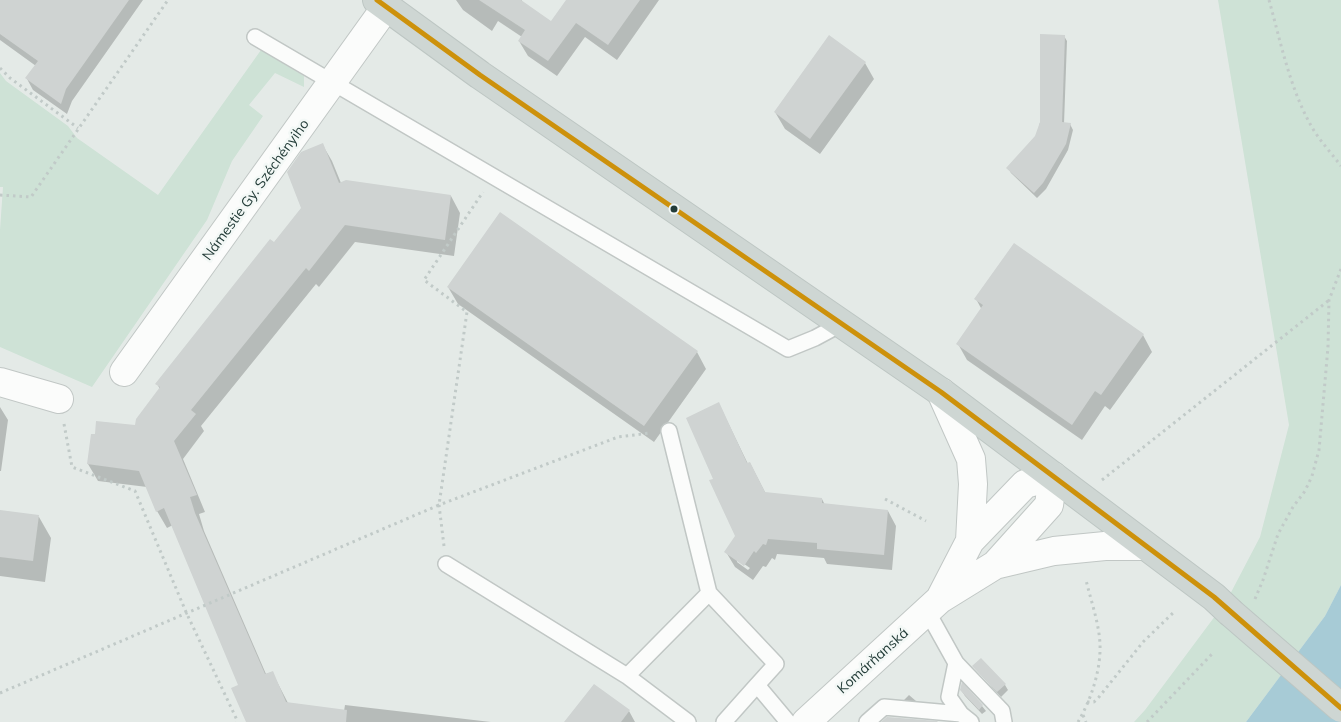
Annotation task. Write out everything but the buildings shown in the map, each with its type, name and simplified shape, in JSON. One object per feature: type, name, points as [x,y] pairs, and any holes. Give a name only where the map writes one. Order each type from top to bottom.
[{"type":"main road","points":[[381,3],[480,75],[941,392],[1214,597],[1341,708]]},
{"type":"street","name":"Námestie Gy. Széchényiho","points":[[124,372],[332,83],[381,3]]},
{"type":"street","points":[[0,382],[59,399]]},
{"type":"street","points":[[941,392],[971,459],[973,484],[970,541]]},
{"type":"street","points":[[1053,476],[1048,505],[995,565],[934,605],[970,541],[1025,484],[1053,476]]},
{"type":"street","points":[[995,565],[1054,551],[1105,546],[1145,546]]},
{"type":"street","name":"Komárňanská","points":[[806,722],[934,605]]},
{"type":"lane","points":[[255,37],[788,348],[815,338],[841,324]]},
{"type":"lane","points":[[669,431],[709,593],[776,664],[724,722]]},
{"type":"lane","points":[[446,564],[627,676],[688,722]]},
{"type":"lane","points":[[627,676],[709,593]]},
{"type":"lane","points":[[934,605],[956,663],[1002,711],[1004,722]]},
{"type":"lane","points":[[956,663],[949,697],[961,719]]},
{"type":"lane","points":[[757,686],[788,722]]},
{"type":"lane","points":[[867,722],[884,707],[961,719]]},
{"type":"path","points":[[0,195],[31,197],[168,0]]},
{"type":"path","points":[[1269,0],[1290,75],[1301,103],[1314,129],[1341,166]]},
{"type":"path","points":[[0,68],[10,78],[78,128]]},
{"type":"path","points":[[446,564],[439,505],[467,312],[424,280],[494,177]]},
{"type":"path","points":[[1254,600],[1263,580],[1278,534],[1305,491],[1312,476],[1319,450],[1328,347],[1329,300],[1341,269]]},
{"type":"path","points":[[1104,480],[1329,300]]},
{"type":"path","points":[[59,399],[72,466],[135,490],[186,612],[237,720],[236,722]]},
{"type":"path","points":[[0,693],[439,505],[618,437],[669,431]]},
{"type":"path","points":[[885,499],[926,521]]},
{"type":"path","points":[[1078,722],[1092,690],[1100,644],[1098,627],[1086,580]]},
{"type":"path","points":[[1087,702],[1094,702],[1099,697],[1143,642],[1175,611]]},
{"type":"path","points":[[1147,722],[1212,654]]},
{"type":"path","points":[[1082,715],[1086,722]]},
{"type":"green space","points":[[1218,0],[1341,0],[1341,585],[1325,616],[1246,722],[1134,722],[1227,600],[1260,537],[1289,425]]},
{"type":"green space","points":[[261,50],[304,76],[304,87],[275,73],[249,105],[263,116],[232,161],[207,220],[92,387],[0,347],[0,230],[3,187],[0,187],[0,73],[6,81],[68,126],[77,138],[158,195]]},
{"type":"water","points":[[1341,585],[1341,722],[1246,722],[1325,616]]},
{"type":"transit line","points":[[377,0],[480,75],[941,392],[1214,597],[1341,708]]}]
